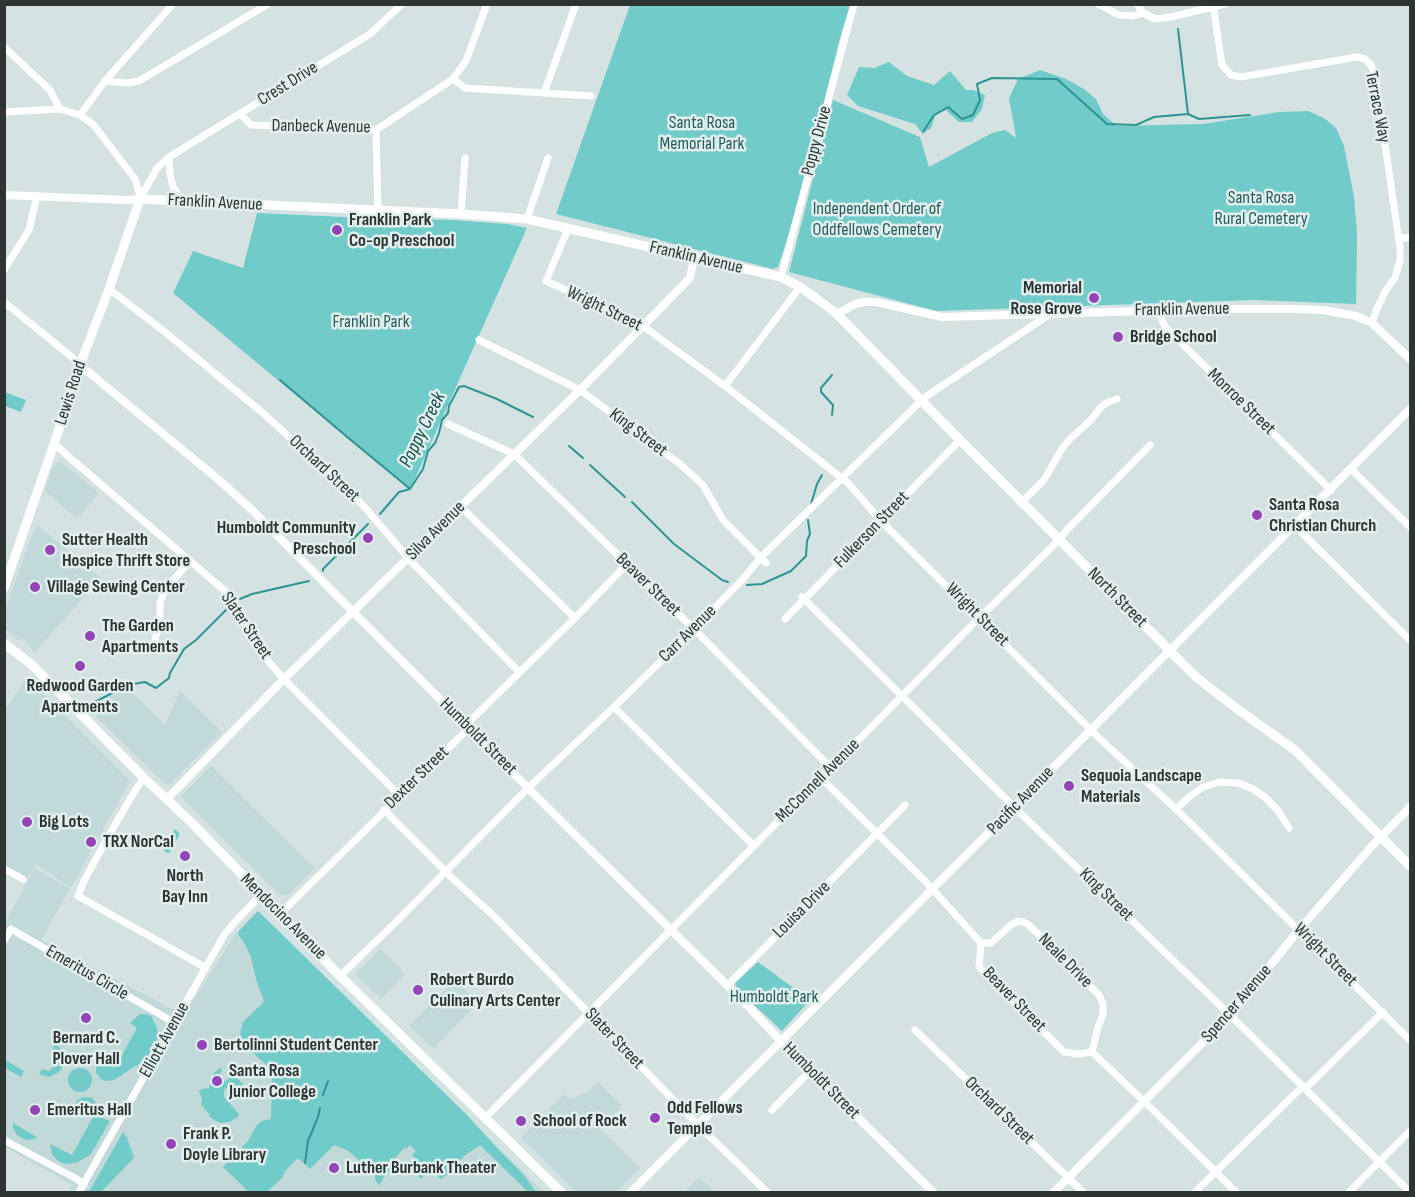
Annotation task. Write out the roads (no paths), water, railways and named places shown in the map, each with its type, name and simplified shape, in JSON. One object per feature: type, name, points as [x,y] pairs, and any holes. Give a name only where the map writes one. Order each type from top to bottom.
[{"type":"main road","name":"Franklin Avenue","points":[[140,199],[527,219],[781,278],[800,287],[837,314]]},
{"type":"main road","name":"Lewis Road","points":[[4,588],[8,570],[140,199]]},
{"type":"main road","name":"North Street","points":[[837,314],[1197,678],[1295,750],[1410,866]]},
{"type":"main road","name":"Mendocino Avenue","points":[[4,643],[32,665],[340,976],[561,1192]]},
{"type":"street","points":[[80,115],[105,81],[173,4]]},
{"type":"street","points":[[105,81],[126,83],[139,81],[268,4]]},
{"type":"street","name":"Crest Drive","points":[[140,199],[157,168],[169,157],[370,34],[402,4]]},
{"type":"street","name":"Danbeck Avenue","points":[[240,114],[251,125],[376,130],[453,79],[466,61],[487,4]]},
{"type":"street","points":[[544,93],[576,4]]},
{"type":"street","name":"Poppy Drive","points":[[781,278],[854,4]]},
{"type":"street","points":[[1098,4],[1119,15],[1133,16],[1143,12]]},
{"type":"street","points":[[1137,4],[1143,12],[1155,19],[1225,4]]},
{"type":"street","name":"Terrace Way","points":[[1213,6],[1221,65],[1231,75],[1241,77],[1356,57],[1365,59],[1371,65],[1375,75],[1400,239],[1400,260],[1395,278],[1386,290],[1372,323]]},
{"type":"street","points":[[4,47],[50,90],[60,109]]},
{"type":"street","points":[[453,79],[465,88],[591,96]]},
{"type":"street","points":[[4,112],[60,109],[80,115],[93,124],[135,179],[140,199]]},
{"type":"street","points":[[376,130],[378,210]]},
{"type":"street","points":[[169,157],[173,187],[182,201]]},
{"type":"street","points":[[460,214],[465,158]]},
{"type":"street","points":[[527,219],[548,158]]},
{"type":"street","name":"Franklin Avenue","points":[[4,195],[140,199]]},
{"type":"street","points":[[4,270],[30,230],[37,196]]},
{"type":"street","name":"Wright Street","points":[[568,229],[546,281],[636,321],[725,386],[842,478],[881,521],[1091,729],[1176,809],[1410,1040]]},
{"type":"street","points":[[1400,239],[1410,237]]},
{"type":"street","name":"Silva Avenue","points":[[167,799],[284,678],[409,559],[690,278],[694,258]]},
{"type":"street","points":[[725,386],[800,287]]},
{"type":"street","name":"Orchard Street","points":[[109,289],[264,414],[362,504],[409,559],[519,672]]},
{"type":"street","name":"Humboldt Street","points":[[4,302],[252,510],[933,1192]]},
{"type":"street","name":"Franklin Avenue","points":[[837,314],[855,304],[864,302],[876,302],[942,317],[1158,310],[1297,309],[1323,310],[1356,316],[1372,323]]},
{"type":"street","name":"Monroe Street","points":[[1158,310],[1165,327],[1331,490]]},
{"type":"street","name":"Carr Avenue","points":[[340,976],[488,831],[528,788],[764,560],[842,478],[921,401],[1052,313]]},
{"type":"street","points":[[1372,323],[1410,359]]},
{"type":"street","name":"King Street","points":[[479,340],[580,390],[680,465],[703,485],[723,520],[764,560]]},
{"type":"street","points":[[1022,503],[1044,480],[1063,447],[1071,438],[1101,407],[1117,399]]},
{"type":"street","name":"Pacific Avenue","points":[[631,1192],[1410,409]]},
{"type":"street","name":"Beaver Street","points":[[448,424],[514,454],[694,629],[831,768]]},
{"type":"street","name":"Fulkerson Street","points":[[785,619],[803,598],[960,440]]},
{"type":"street","name":"Slater Street","points":[[54,444],[225,591],[244,620],[249,635],[259,651],[400,796]]},
{"type":"street","name":"McConnell Avenue","points":[[485,1118],[1052,547],[1150,445]]},
{"type":"street","points":[[1351,469],[1410,527]]},
{"type":"street","points":[[460,506],[575,618]]},
{"type":"street","points":[[1295,526],[1410,640]]},
{"type":"street","points":[[155,640],[160,620],[160,602],[165,590],[190,561]]},
{"type":"street","name":"Dexter Street","points":[[280,914],[469,728],[470,721],[627,564]]},
{"type":"street","name":"King Street","points":[[803,598],[1014,807],[1410,1192]]},
{"type":"street","points":[[614,707],[754,846]]},
{"type":"street","points":[[144,778],[109,835],[84,880],[78,896],[206,968]]},
{"type":"street","name":"Beaver Street","points":[[821,778],[933,890],[981,943],[979,967],[1064,1052],[1078,1054],[1092,1052]]},
{"type":"street","points":[[1176,809],[1203,787],[1220,782],[1238,783],[1266,798],[1289,828]]},
{"type":"street","name":"Louisa Drive","points":[[727,986],[905,805]]},
{"type":"street","name":"Spencer Avenue","points":[[1054,1192],[1230,1015],[1299,930],[1410,807]]},
{"type":"street","name":"Slater Street","points":[[384,810],[496,918],[698,1125],[767,1192]]},
{"type":"street","points":[[4,869],[23,879]]},
{"type":"street","name":"Elliott Avenue","points":[[80,1192],[229,928],[261,895]]},
{"type":"street","name":"Neale Drive","points":[[981,943],[991,943],[1019,921],[1032,928],[1099,995],[1103,1004],[1103,1014],[1092,1052]]},
{"type":"street","name":"Emeritus Circle","points":[[4,940],[11,929],[175,1023]]},
{"type":"street","points":[[1196,1192],[1383,1012]]},
{"type":"street","name":"Orchard Street","points":[[915,1030],[1083,1192]]},
{"type":"street","points":[[1092,1052],[1236,1192]]},
{"type":"street","points":[[772,1110],[811,1070]]},
{"type":"street","points":[[1349,1192],[1410,1131]]},
{"type":"street","points":[[4,1140],[84,1185]]},
{"type":"waterway","points":[[1178,29],[1188,114]]},
{"type":"waterway","name":"Poppy Creek","points":[[923,132],[934,115],[948,107],[962,119],[973,115],[980,100],[977,84],[992,78],[1057,79],[1107,124],[1136,125],[1154,117],[1188,114]]},
{"type":"waterway","points":[[1188,114],[1199,119],[1250,115]]},
{"type":"waterway","name":"Poppy Creek","points":[[832,375],[821,388],[821,392],[833,405],[832,415]]},
{"type":"waterway","points":[[280,380],[409,488]]},
{"type":"waterway","name":"Poppy Creek","points":[[380,514],[399,492],[410,489],[423,469],[428,451],[435,443],[442,420],[448,413],[449,406],[459,387],[464,386],[497,399],[533,417]]},
{"type":"waterway","name":"Poppy Creek","points":[[569,446],[583,458]]},
{"type":"waterway","name":"Poppy Creek","points":[[590,465],[625,497]]},
{"type":"waterway","name":"Poppy Creek","points":[[811,504],[822,475]]},
{"type":"waterway","name":"Poppy Creek","points":[[632,502],[674,544],[722,580],[728,582]]},
{"type":"waterway","name":"Poppy Creek","points":[[747,585],[762,584],[791,571],[806,556],[810,534],[808,520]]},
{"type":"waterway","name":"Poppy Creek","points":[[323,571],[368,524]]},
{"type":"waterway","name":"Poppy Creek","points":[[240,599],[252,594],[309,581]]},
{"type":"waterway","name":"Poppy Creek","points":[[89,705],[128,685],[145,682],[156,688],[169,678],[184,649],[229,607]]},
{"type":"waterway","points":[[323,1095],[328,1081]]},
{"type":"waterway","points":[[305,1163],[308,1141],[320,1108]]},
{"type":"place","name":"Franklin Park Co-op Preschool","points":[[337,230]]},
{"type":"place","name":"Memorial Rose Grove","points":[[1094,298]]},
{"type":"place","name":"Bridge School","points":[[1118,337]]},
{"type":"place","name":"Santa Rosa Christian Church","points":[[1257,515]]},
{"type":"place","name":"Humboldt Community Preschool","points":[[368,538]]},
{"type":"place","name":"Sutter Health Hospice Thrift Store","points":[[50,550]]},
{"type":"place","name":"Village Sewing Center","points":[[35,587]]},
{"type":"place","name":"The Garden Apartments","points":[[90,636]]},
{"type":"place","name":"Redwood Garden Apartments","points":[[80,666]]},
{"type":"place","name":"Sequoia Landscape Materials","points":[[1069,786]]},
{"type":"place","name":"Big Lots","points":[[27,822]]},
{"type":"place","name":"TRX NorCal","points":[[91,842]]},
{"type":"place","name":"North Bay Inn","points":[[185,856]]},
{"type":"place","name":"Robert Burdo Culinary Arts Center","points":[[418,990]]},
{"type":"place","name":"Bernard C. Plover Hall","points":[[86,1018]]},
{"type":"place","name":"Bertolinni Student Center","points":[[202,1045]]},
{"type":"place","name":"Santa Rosa Junior College","points":[[217,1081]]},
{"type":"place","name":"Emeritus Hall","points":[[35,1110]]},
{"type":"place","name":"Odd Fellows Temple","points":[[655,1118]]},
{"type":"place","name":"School of Rock","points":[[521,1121]]},
{"type":"place","name":"Frank P. Doyle Library","points":[[171,1144]]},
{"type":"place","name":"Luther Burbank Theater","points":[[334,1168]]},
{"type":"park label","name":"Santa Rosa Memorial Park","points":[[702,133]]},
{"type":"park label","name":"Santa Rosa Rural Cemetery","points":[[1261,208]]},
{"type":"park label","name":"Independent Order of Oddfellows Cemetery","points":[[877,219]]},
{"type":"park label","name":"Franklin Park","points":[[371,322]]},
{"type":"park label","name":"Humboldt Park","points":[[774,997]]}]
